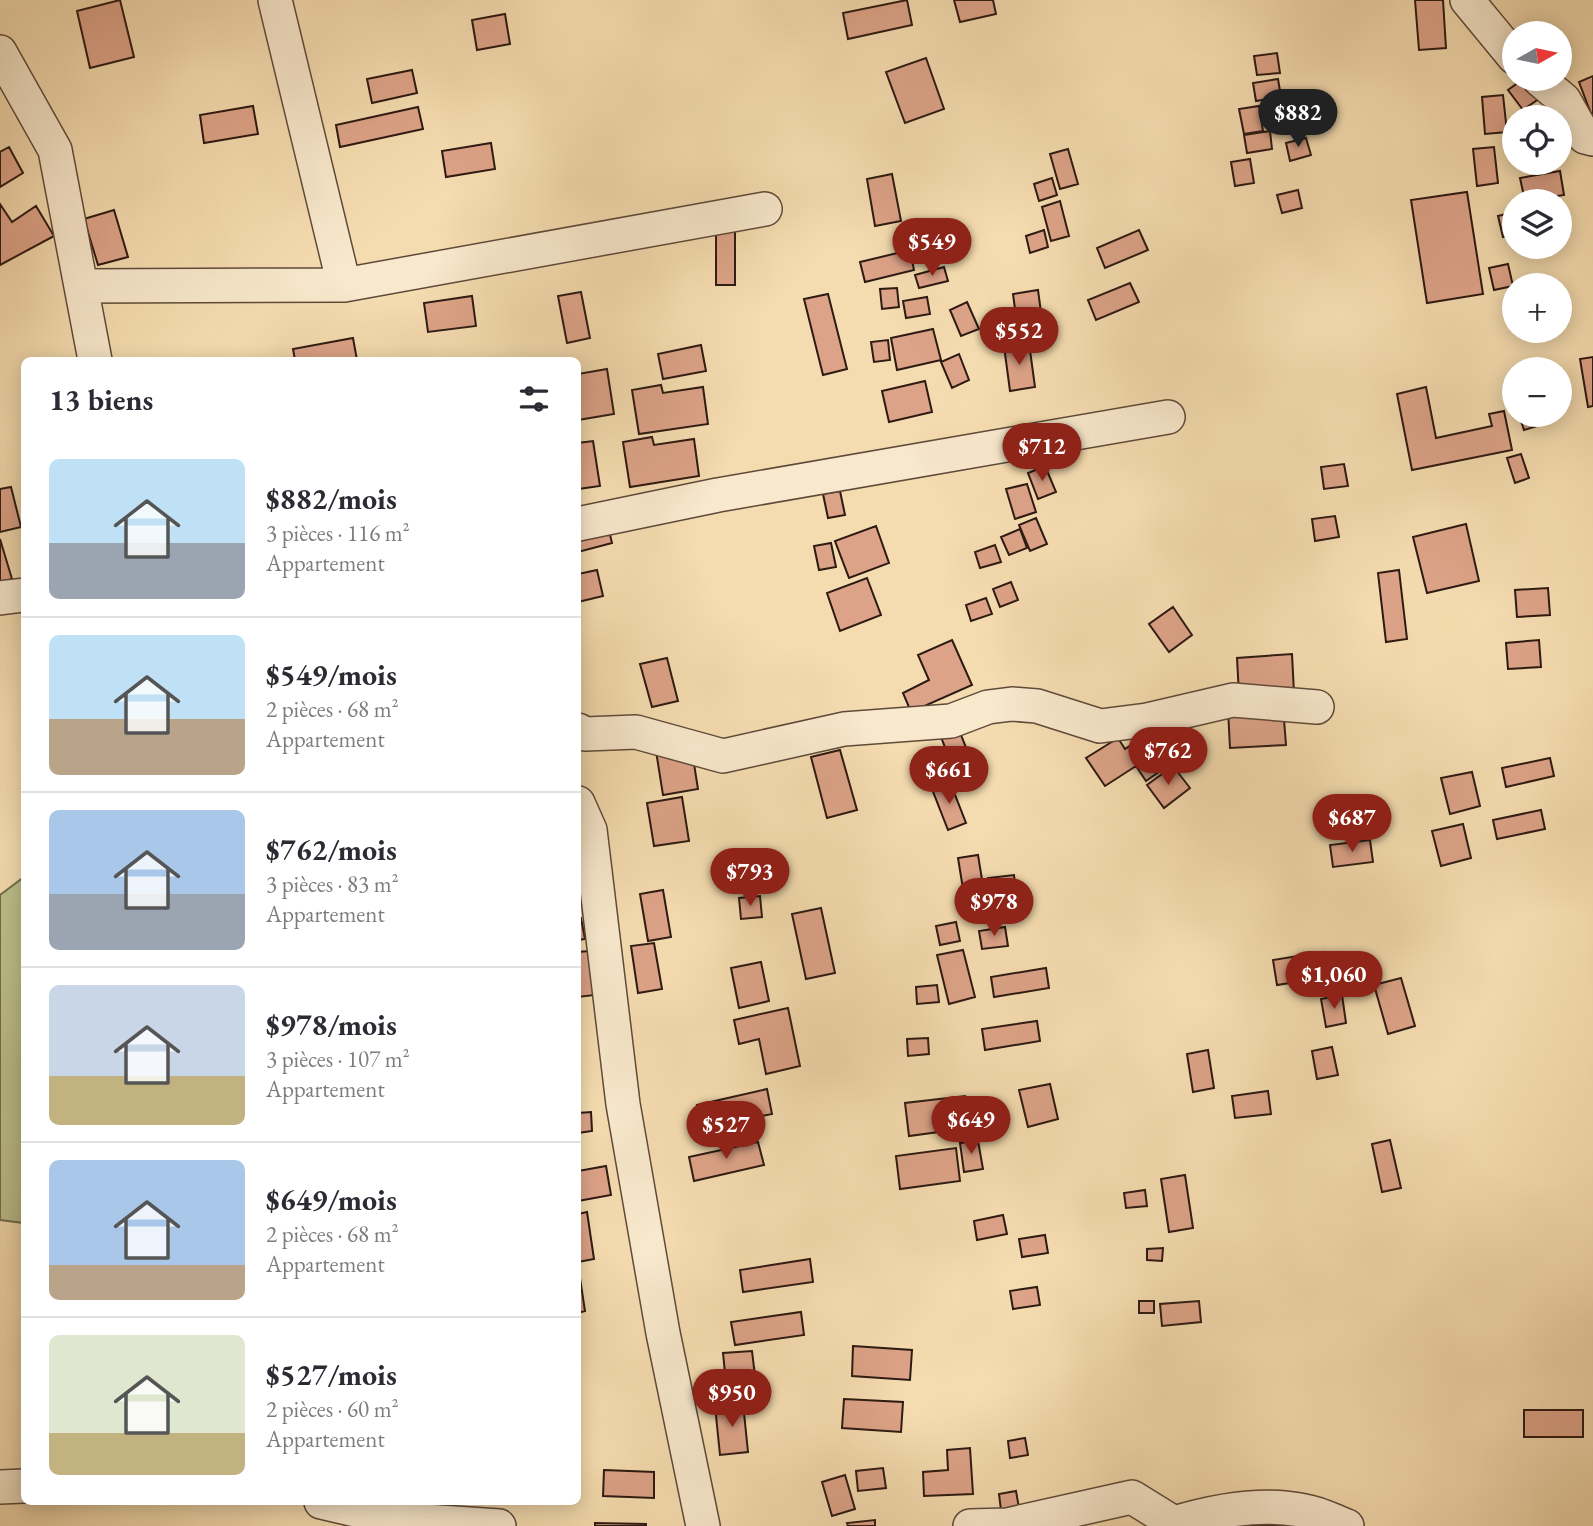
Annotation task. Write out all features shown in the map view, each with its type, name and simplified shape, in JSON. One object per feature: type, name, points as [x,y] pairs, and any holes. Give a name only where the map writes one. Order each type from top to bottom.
[{"type":"street","points":[[275,0],[344,285]]},
{"type":"street","points":[[1467,0],[1502,42]]},
{"type":"street","points":[[0,52],[55,150],[94,357]]},
{"type":"street","points":[[1553,91],[1564,100],[1585,137],[1593,139]]},
{"type":"street","points":[[82,286],[344,285],[765,209]]},
{"type":"street","points":[[581,523],[718,495],[1168,417]]},
{"type":"street","points":[[0,598],[21,595]]},
{"type":"street","points":[[581,732],[585,734],[636,732],[723,756],[844,729],[951,721],[988,707],[1012,704],[1037,706],[1100,726],[1147,720],[1233,700],[1317,707]]},
{"type":"street","points":[[581,810],[590,830],[623,1104],[663,1332],[703,1526]]},
{"type":"street","points":[[0,1487],[21,1486]]},
{"type":"street","points":[[970,1526],[1007,1525],[1132,1497],[1174,1523],[1206,1514],[1250,1509],[1305,1510],[1347,1526]]},
{"type":"street","points":[[334,1505],[394,1519],[499,1526]]},
{"type":"green space","points":[[21,879],[21,1223],[0,1220],[0,895]]},
{"type":"building","points":[[120,0],[134,57],[90,68],[77,11]]},
{"type":"building","points":[[907,0],[912,25],[848,39],[843,13]]},
{"type":"building","points":[[954,0],[993,0],[996,14],[960,22]]},
{"type":"building","points":[[1415,0],[1443,0],[1446,48],[1419,50]]},
{"type":"building","points":[[505,14],[510,44],[477,50],[472,20]]},
{"type":"building","points":[[1277,53],[1280,73],[1257,75],[1254,56]]},
{"type":"building","points":[[926,58],[944,109],[905,123],[886,72]]},
{"type":"building","points":[[412,70],[417,93],[372,103],[367,79]]},
{"type":"building","points":[[1593,76],[1593,119],[1579,82]]},
{"type":"building","points":[[1278,79],[1281,97],[1256,101],[1253,83]]},
{"type":"building","points":[[1509,91],[1537,91],[1543,96],[1530,105],[1519,105]]},
{"type":"building","points":[[1503,95],[1502,132],[1485,134],[1482,97]]},
{"type":"building","points":[[253,106],[258,134],[204,143],[200,115]]},
{"type":"building","points":[[1259,106],[1263,131],[1244,134],[1239,109]]},
{"type":"building","points":[[418,107],[423,129],[340,147],[336,125]]},
{"type":"building","points":[[1270,131],[1272,149],[1247,153],[1244,135]]},
{"type":"building","points":[[1306,138],[1311,155],[1290,161],[1286,143]]},
{"type":"building","points":[[491,143],[495,169],[446,177],[442,151]]},
{"type":"building","points":[[9,147],[23,173],[0,187],[0,152]]},
{"type":"building","points":[[1494,147],[1498,183],[1477,186],[1473,149]]},
{"type":"building","points":[[1068,149],[1078,184],[1060,189],[1050,154]]},
{"type":"building","points":[[1250,159],[1254,183],[1235,186],[1231,162]]},
{"type":"building","points":[[892,174],[901,221],[875,226],[867,179]]},
{"type":"building","points":[[1561,175],[1563,189],[1522,189],[1520,178]]},
{"type":"building","points":[[1052,178],[1057,195],[1039,201],[1034,184]]},
{"type":"building","points":[[1298,190],[1302,208],[1282,213],[1277,195]]},
{"type":"building","points":[[1467,192],[1483,294],[1427,303],[1411,200]]},
{"type":"building","points":[[1060,201],[1069,236],[1051,241],[1042,207]]},
{"type":"building","points":[[0,204],[12,222],[36,206],[54,236],[0,265]]},
{"type":"building","points":[[114,210],[128,257],[98,265],[84,219]]},
{"type":"building","points":[[1502,215],[1502,233],[1498,216]]},
{"type":"building","points":[[716,222],[735,222],[735,285],[716,285]]},
{"type":"building","points":[[1044,230],[1048,247],[1030,253],[1026,236]]},
{"type":"building","points":[[1139,230],[1148,250],[1105,268],[1097,248]]},
{"type":"building","points":[[910,250],[914,270],[865,282],[860,262]]},
{"type":"building","points":[[1508,264],[1510,273],[1502,273],[1502,288],[1494,290],[1489,268]]},
{"type":"building","points":[[944,267],[948,281],[919,288],[915,275]]},
{"type":"building","points":[[1130,283],[1139,302],[1096,320],[1088,300]]},
{"type":"building","points":[[897,288],[899,307],[882,309],[880,289]]},
{"type":"building","points":[[1038,290],[1044,335],[1019,339],[1013,294]]},
{"type":"building","points":[[581,292],[590,338],[567,343],[558,296]]},
{"type":"building","points":[[828,294],[847,369],[823,375],[804,299]]},
{"type":"building","points":[[472,296],[476,326],[428,332],[424,303]]},
{"type":"building","points":[[927,297],[930,314],[906,318],[903,301]]},
{"type":"building","points":[[967,302],[979,329],[961,336],[950,310]]},
{"type":"building","points":[[933,329],[941,360],[897,370],[891,338]]},
{"type":"building","points":[[353,338],[356,357],[294,357],[293,349]]},
{"type":"building","points":[[888,340],[890,360],[874,362],[871,342]]},
{"type":"building","points":[[1029,343],[1035,387],[1010,391],[1004,346]]},
{"type":"building","points":[[701,345],[706,371],[663,379],[658,354]]},
{"type":"building","points":[[959,354],[969,380],[952,388],[941,362]]},
{"type":"building","points":[[1593,357],[1593,406],[1588,407],[1580,359]]},
{"type":"building","points":[[607,369],[614,414],[581,420],[581,373]]},
{"type":"building","points":[[925,381],[932,412],[889,422],[882,391]]},
{"type":"building","points":[[661,385],[663,393],[703,387],[708,424],[639,434],[632,390]]},
{"type":"building","points":[[1426,387],[1436,438],[1492,426],[1489,414],[1502,411],[1502,427],[1507,427],[1512,450],[1412,470],[1397,394]]},
{"type":"building","points":[[652,437],[654,445],[694,439],[699,476],[630,487],[623,442]]},
{"type":"building","points":[[593,441],[600,486],[581,489],[581,443]]},
{"type":"building","points":[[1521,454],[1529,478],[1515,483],[1507,458]]},
{"type":"building","points":[[1344,464],[1348,486],[1324,489],[1321,467]]},
{"type":"building","points":[[1045,466],[1056,492],[1038,499],[1028,473]]},
{"type":"building","points":[[1027,484],[1036,512],[1015,519],[1006,489]]},
{"type":"building","points":[[11,487],[21,527],[0,532],[0,489]]},
{"type":"building","points":[[840,491],[845,515],[828,518],[823,494]]},
{"type":"building","points":[[1335,516],[1339,537],[1315,541],[1312,519]]},
{"type":"building","points":[[606,518],[612,543],[581,551],[581,523]]},
{"type":"building","points":[[1036,518],[1047,544],[1030,551],[1019,525]]},
{"type":"building","points":[[1466,524],[1479,581],[1427,593],[1413,537]]},
{"type":"building","points":[[876,526],[889,563],[849,578],[835,541]]},
{"type":"building","points":[[1020,529],[1027,548],[1009,555],[1001,537]]},
{"type":"building","points":[[0,539],[12,579],[0,582]]},
{"type":"building","points":[[831,543],[836,567],[819,570],[814,546]]},
{"type":"building","points":[[995,545],[1001,562],[980,568],[975,552]]},
{"type":"building","points":[[597,570],[603,596],[581,601],[581,573]]},
{"type":"building","points":[[1399,570],[1407,639],[1386,642],[1378,573]]},
{"type":"building","points":[[867,578],[881,615],[840,631],[827,593]]},
{"type":"building","points":[[1011,582],[1018,600],[1000,607],[993,589]]},
{"type":"building","points":[[1548,588],[1550,615],[1517,617],[1515,590]]},
{"type":"building","points":[[986,598],[992,614],[971,621],[966,605]]},
{"type":"building","points":[[1173,607],[1192,635],[1169,652],[1149,624]]},
{"type":"building","points":[[952,640],[972,685],[911,712],[903,693],[929,680],[918,655]]},
{"type":"building","points":[[1539,640],[1541,667],[1508,669],[1506,643]]},
{"type":"building","points":[[1292,654],[1294,693],[1239,695],[1237,658]]},
{"type":"building","points":[[667,658],[678,701],[652,707],[640,664]]},
{"type":"building","points":[[1283,707],[1286,745],[1230,748],[1228,710]]},
{"type":"building","points":[[959,730],[975,770],[957,778],[941,737]]},
{"type":"building","points":[[1153,730],[1173,762],[1146,781],[1136,766],[1105,786],[1086,758],[1118,738],[1125,749]]},
{"type":"building","points":[[691,745],[698,789],[663,795],[656,751]]},
{"type":"building","points":[[840,750],[857,810],[827,818],[811,757]]},
{"type":"building","points":[[1550,758],[1554,776],[1506,787],[1502,768]]},
{"type":"building","points":[[1173,766],[1190,788],[1164,808],[1147,785]]},
{"type":"building","points":[[1472,772],[1480,806],[1450,814],[1441,778]]},
{"type":"building","points":[[950,782],[966,823],[948,830],[932,789]]},
{"type":"building","points":[[682,797],[689,841],[654,846],[647,803]]},
{"type":"building","points":[[1541,810],[1545,829],[1497,839],[1493,820]]},
{"type":"building","points":[[1463,824],[1471,858],[1441,866],[1432,831]]},
{"type":"building","points":[[1370,840],[1373,862],[1333,867],[1330,845]]},
{"type":"building","points":[[978,855],[985,898],[965,901],[958,858]]},
{"type":"building","points":[[1014,875],[1016,893],[991,897],[988,878]]},
{"type":"building","points":[[663,890],[671,937],[648,941],[640,894]]},
{"type":"building","points":[[760,896],[762,917],[741,919],[739,898]]},
{"type":"building","points":[[821,908],[835,973],[806,979],[792,914]]},
{"type":"building","points":[[581,918],[585,939],[581,940]]},
{"type":"building","points":[[956,922],[960,941],[940,945],[936,926]]},
{"type":"building","points":[[1005,927],[1008,946],[982,949],[979,931]]},
{"type":"building","points":[[654,943],[662,989],[638,993],[631,946]]},
{"type":"building","points":[[963,950],[975,997],[949,1004],[937,955]]},
{"type":"building","points":[[589,951],[595,995],[581,997],[581,952]]},
{"type":"building","points":[[1323,952],[1328,977],[1277,985],[1273,960]]},
{"type":"building","points":[[761,962],[769,1001],[739,1008],[731,968]]},
{"type":"building","points":[[1046,968],[1049,988],[994,997],[991,977]]},
{"type":"building","points":[[1401,978],[1415,1026],[1388,1034],[1374,985]]},
{"type":"building","points":[[937,985],[939,1002],[917,1004],[916,987]]},
{"type":"building","points":[[1342,995],[1346,1023],[1326,1027],[1321,999]]},
{"type":"building","points":[[788,1008],[800,1066],[766,1074],[759,1039],[739,1044],[734,1020]]},
{"type":"building","points":[[1037,1021],[1040,1041],[985,1050],[982,1029]]},
{"type":"building","points":[[928,1038],[929,1054],[908,1056],[907,1039]]},
{"type":"building","points":[[1332,1047],[1338,1075],[1317,1079],[1312,1051]]},
{"type":"building","points":[[1208,1050],[1214,1088],[1193,1092],[1187,1054]]},
{"type":"building","points":[[1050,1084],[1058,1119],[1028,1127],[1019,1090]]},
{"type":"building","points":[[767,1089],[772,1114],[703,1128],[697,1105]]},
{"type":"building","points":[[1268,1091],[1271,1114],[1235,1118],[1232,1096]]},
{"type":"building","points":[[965,1096],[969,1128],[909,1136],[905,1103]]},
{"type":"building","points":[[591,1112],[592,1131],[581,1133],[581,1113]]},
{"type":"building","points":[[1390,1140],[1401,1188],[1382,1192],[1372,1144]]},
{"type":"building","points":[[978,1141],[983,1169],[964,1172],[960,1143]]},
{"type":"building","points":[[758,1142],[764,1165],[694,1181],[689,1157]]},
{"type":"building","points":[[956,1148],[960,1181],[900,1189],[896,1156]]},
{"type":"building","points":[[606,1166],[611,1195],[581,1200],[581,1170]]},
{"type":"building","points":[[1185,1175],[1193,1228],[1169,1232],[1161,1179]]},
{"type":"building","points":[[1145,1190],[1147,1206],[1126,1208],[1124,1193]]},
{"type":"building","points":[[587,1212],[594,1259],[581,1261],[581,1213]]},
{"type":"building","points":[[1003,1215],[1007,1234],[977,1240],[974,1221]]},
{"type":"building","points":[[1045,1235],[1048,1253],[1022,1257],[1019,1239]]},
{"type":"building","points":[[1163,1248],[1162,1261],[1147,1260],[1147,1249]]},
{"type":"building","points":[[810,1259],[813,1282],[743,1292],[740,1270]]},
{"type":"building","points":[[581,1285],[585,1311],[581,1312]]},
{"type":"building","points":[[1037,1287],[1040,1305],[1013,1309],[1010,1291]]},
{"type":"building","points":[[1139,1301],[1154,1301],[1154,1313],[1139,1313]]},
{"type":"building","points":[[1199,1301],[1201,1322],[1162,1326],[1160,1304]]},
{"type":"building","points":[[801,1312],[804,1335],[735,1345],[731,1322]]},
{"type":"building","points":[[853,1346],[912,1350],[910,1380],[852,1376]]},
{"type":"building","points":[[752,1351],[758,1401],[728,1403],[723,1353]]},
{"type":"building","points":[[844,1399],[903,1402],[901,1432],[842,1428]]},
{"type":"building","points":[[743,1403],[748,1452],[720,1455],[715,1406]]},
{"type":"building","points":[[1524,1410],[1583,1410],[1583,1437],[1524,1437]]},
{"type":"building","points":[[1025,1438],[1028,1455],[1010,1458],[1008,1441]]},
{"type":"building","points":[[970,1448],[973,1494],[924,1496],[923,1472],[948,1470],[947,1450]]},
{"type":"building","points":[[883,1468],[886,1488],[858,1491],[856,1471]]},
{"type":"building","points":[[604,1470],[654,1472],[654,1498],[603,1496]]},
{"type":"building","points":[[845,1475],[855,1509],[832,1516],[822,1482]]},
{"type":"building","points":[[1016,1491],[1019,1508],[1001,1510],[999,1494]]},
{"type":"building","points":[[875,1520],[875,1526],[848,1526],[847,1523]]},
{"type":"building","points":[[1293,1522],[1293,1526],[1247,1526]]},
{"type":"building","points":[[595,1523],[646,1524],[646,1526],[595,1526]]}]
